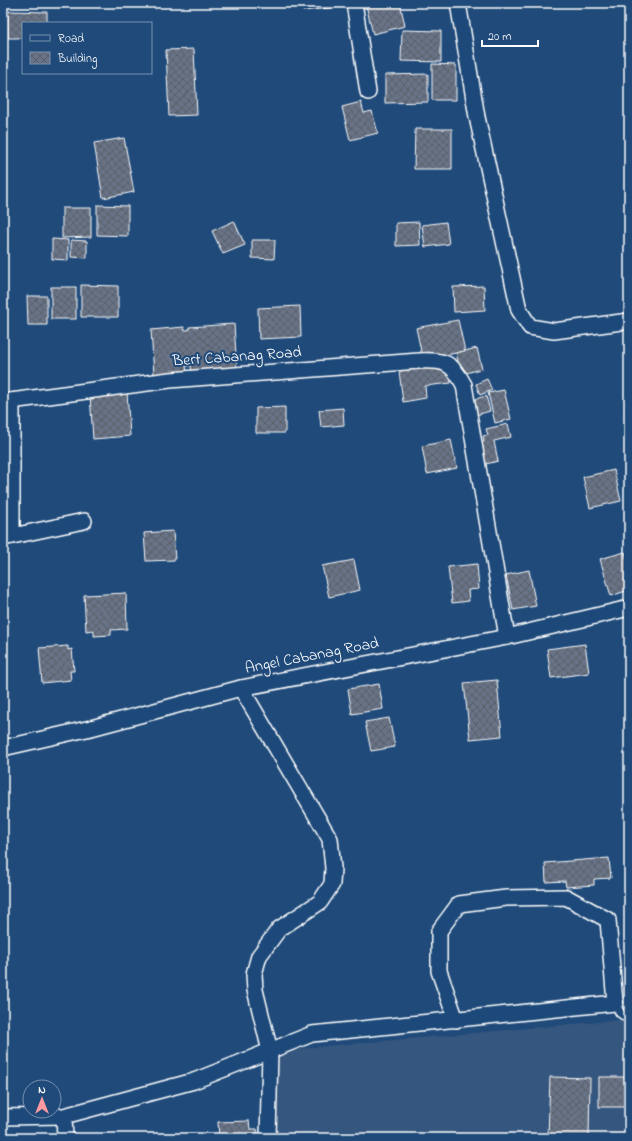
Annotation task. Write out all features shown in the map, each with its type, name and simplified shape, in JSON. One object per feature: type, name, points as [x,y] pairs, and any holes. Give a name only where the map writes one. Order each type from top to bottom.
[{"type":"street","points":[[354,3],[368,92]]},
{"type":"street","points":[[458,3],[477,117],[519,310],[530,327],[554,331],[629,320]]},
{"type":"street","name":"Bert Cabanag Road","points":[[8,401],[170,380],[419,361],[437,361],[448,364],[457,372],[464,385],[507,637]]},
{"type":"street","points":[[8,401],[7,537],[84,520]]},
{"type":"street","name":"Angel Cabanag Road","points":[[3,748],[90,728],[241,688],[507,637],[629,608]]},
{"type":"street","points":[[241,688],[330,838],[334,868],[332,884],[320,902],[279,929],[259,956],[254,974],[254,982],[270,1051],[268,1138]]},
{"type":"street","points":[[3,1117],[64,1116],[194,1081],[312,1034],[456,1020],[615,1004],[608,920],[566,897],[506,898],[459,904],[439,931],[439,971],[456,1020]]},
{"type":"street","points":[[64,1116],[65,1138]]},
{"type":"lane","points":[[615,1004],[620,1013],[629,1019]]},
{"type":"shaded area","points":[[620,1020],[629,1028],[629,1138],[268,1138],[270,1051]]},
{"type":"building","points":[[302,3],[347,3],[347,6],[303,11]]},
{"type":"building","points":[[374,3],[400,3],[405,26],[373,34],[366,5]]},
{"type":"building","points":[[8,11],[47,12],[47,22],[22,22],[22,38],[8,38]]},
{"type":"building","points":[[402,30],[441,31],[441,62],[401,61]]},
{"type":"building","points":[[194,49],[197,115],[169,116],[166,50]]},
{"type":"building","points":[[432,64],[456,65],[456,100],[432,100]]},
{"type":"building","points":[[428,74],[428,102],[385,103],[385,75]]},
{"type":"building","points":[[361,102],[364,113],[372,111],[378,133],[350,140],[342,107]]},
{"type":"building","points":[[415,129],[452,129],[452,169],[414,169]]},
{"type":"building","points":[[124,138],[134,192],[103,198],[94,143]]},
{"type":"building","points":[[97,205],[128,206],[128,236],[97,235]]},
{"type":"building","points":[[62,208],[91,208],[91,237],[62,238]]},
{"type":"building","points":[[234,221],[245,245],[223,254],[212,231]]},
{"type":"building","points":[[419,222],[420,245],[396,246],[396,223]]},
{"type":"building","points":[[446,222],[449,244],[425,247],[422,225]]},
{"type":"building","points":[[52,239],[68,240],[68,260],[52,259]]},
{"type":"building","points":[[71,240],[87,241],[87,258],[71,257]]},
{"type":"building","points":[[252,240],[275,240],[274,259],[252,258]]},
{"type":"building","points":[[81,285],[118,286],[118,317],[81,317]]},
{"type":"building","points":[[484,286],[485,310],[454,312],[453,287]]},
{"type":"building","points":[[51,287],[76,287],[76,319],[51,319]]},
{"type":"building","points":[[27,296],[47,296],[47,325],[28,325]]},
{"type":"building","points":[[300,306],[301,337],[259,339],[258,308]]},
{"type":"building","points":[[458,320],[465,351],[423,360],[416,328]]},
{"type":"building","points":[[234,324],[237,370],[192,373],[191,366],[186,366],[187,373],[154,375],[151,330],[184,327],[184,330],[189,330],[189,327]]},
{"type":"building","points":[[477,348],[482,369],[461,374],[456,353]]},
{"type":"building","points":[[448,366],[451,383],[425,386],[426,398],[403,402],[399,371]]},
{"type":"building","points":[[487,379],[492,390],[480,395],[476,384]]},
{"type":"building","points":[[504,390],[511,419],[495,423],[488,393]]},
{"type":"building","points":[[127,392],[130,436],[93,439],[90,395]]},
{"type":"building","points":[[486,396],[490,411],[476,415],[472,400]]},
{"type":"building","points":[[285,407],[285,433],[256,433],[256,408]]},
{"type":"building","points":[[343,408],[344,425],[321,427],[319,410]]},
{"type":"building","points":[[508,424],[511,437],[494,441],[498,461],[482,465],[477,444],[484,442],[483,436],[488,435],[486,429]]},
{"type":"building","points":[[451,440],[457,468],[427,474],[422,446]]},
{"type":"building","points":[[614,470],[621,501],[590,508],[583,477]]},
{"type":"building","points":[[173,531],[175,560],[146,561],[144,533]]},
{"type":"building","points":[[625,552],[629,567],[629,590],[611,596],[600,559]]},
{"type":"building","points":[[354,560],[360,590],[329,597],[322,566]]},
{"type":"building","points":[[477,564],[479,589],[468,590],[469,601],[452,603],[448,567]]},
{"type":"building","points":[[529,570],[536,606],[513,610],[506,575]]},
{"type":"building","points":[[126,593],[127,629],[111,630],[111,635],[94,636],[94,630],[86,631],[84,595]]},
{"type":"building","points":[[585,644],[589,673],[551,678],[547,649]]},
{"type":"building","points":[[68,646],[68,650],[72,649],[74,671],[70,671],[71,680],[42,683],[39,648]]},
{"type":"building","points":[[497,680],[502,736],[470,739],[464,683]]},
{"type":"building","points":[[379,684],[383,709],[352,714],[348,689]]},
{"type":"building","points":[[389,718],[395,747],[371,751],[365,722]]},
{"type":"building","points":[[609,858],[611,878],[594,879],[594,885],[566,887],[565,881],[546,882],[545,863]]},
{"type":"building","points":[[550,1077],[590,1078],[589,1138],[548,1138]]},
{"type":"building","points":[[599,1077],[629,1077],[629,1107],[599,1107]]},
{"type":"building","points":[[249,1121],[250,1129],[257,1129],[258,1138],[219,1138],[218,1122]]},
{"type":"building","points":[[163,1135],[194,1135],[194,1138],[163,1138]]}]
